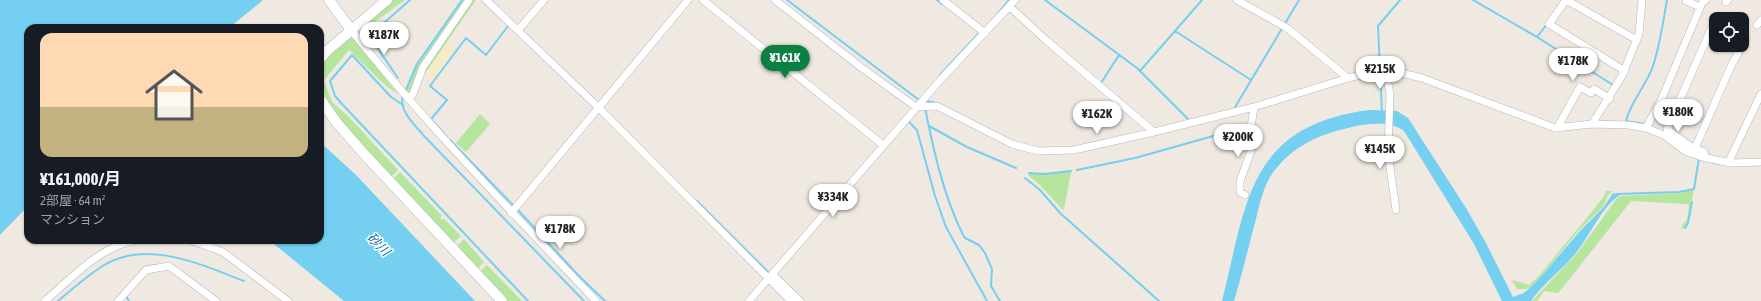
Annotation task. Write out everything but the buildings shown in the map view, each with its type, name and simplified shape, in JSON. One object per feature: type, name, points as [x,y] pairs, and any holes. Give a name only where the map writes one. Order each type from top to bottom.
[{"type":"street","points":[[329,0],[351,30],[406,96],[514,209],[596,301]]},
{"type":"street","points":[[324,55],[387,0]]},
{"type":"street","points":[[406,96],[413,94],[423,66],[469,0]]},
{"type":"street","points":[[486,0],[771,276],[800,301]]},
{"type":"street","points":[[520,28],[544,0]]},
{"type":"street","points":[[514,209],[688,0]]},
{"type":"street","points":[[703,0],[882,144]]},
{"type":"street","points":[[776,0],[862,68],[915,106],[937,106],[1012,144],[1029,149],[1047,152],[1074,150],[1255,108],[1348,78],[1382,70],[1422,78],[1557,128],[1592,124],[1647,126],[1665,132],[1704,152],[1704,158]]},
{"type":"street","points":[[943,0],[985,33]]},
{"type":"street","points":[[749,301],[915,106],[1015,0]]},
{"type":"street","points":[[1237,0],[1284,26],[1348,78]]},
{"type":"street","points":[[1625,71],[1549,24],[1566,0],[1637,40]]},
{"type":"street","points":[[1592,124],[1610,99],[1625,71],[1640,28],[1642,0]]},
{"type":"street","points":[[1647,126],[1662,98],[1700,7],[1706,0]]},
{"type":"street","points":[[1686,1],[1700,7]]},
{"type":"street","points":[[1009,6],[1047,41],[1153,131]]},
{"type":"street","points":[[1665,132],[1709,33]]},
{"type":"street","points":[[1695,148],[1731,66],[1739,52]]},
{"type":"street","points":[[1382,70],[1390,94],[1390,172],[1396,210]]},
{"type":"street","points":[[1557,128],[1580,87],[1591,93],[1594,89],[1610,99]]},
{"type":"street","points":[[1728,163],[1761,94]]},
{"type":"street","points":[[324,105],[337,123],[364,154],[502,301]]},
{"type":"street","points":[[1245,195],[1240,192],[1240,182],[1251,151],[1251,127],[1255,108]]},
{"type":"street","points":[[1665,132],[1687,152],[1704,158],[1728,163],[1760,160]]},
{"type":"street","points":[[45,301],[94,258],[123,244]]},
{"type":"street","points":[[201,244],[224,252],[288,301]]},
{"type":"street","points":[[118,301],[146,270],[170,266],[216,301]]},
{"type":"street","points":[[771,276],[791,301]]},
{"type":"green space","points":[[392,0],[405,0],[373,23],[373,27],[368,31],[362,24]]},
{"type":"green space","points":[[462,0],[467,0],[412,93],[406,91],[417,65]]},
{"type":"green space","points":[[472,0],[476,0],[424,75],[423,72]]},
{"type":"green space","points":[[346,37],[352,37],[398,94],[385,85],[349,50],[324,80],[324,62],[328,55]]},
{"type":"green space","points":[[324,80],[332,102],[348,116],[398,170],[391,177],[357,141],[333,110],[325,95]]},
{"type":"green space","points":[[480,114],[490,124],[466,152],[456,143]]},
{"type":"green space","points":[[400,172],[442,216],[440,218],[442,220],[444,219],[461,236],[453,243],[393,179]]},
{"type":"green space","points":[[1071,172],[1064,209],[1062,209],[1040,185],[1029,176],[1029,174]]},
{"type":"green space","points":[[1694,190],[1687,223],[1683,229],[1681,228],[1687,219],[1689,206],[1687,204],[1631,201],[1560,291],[1558,293],[1544,291],[1537,301],[1532,301],[1579,251],[1617,198],[1621,196],[1677,193]]},
{"type":"green space","points":[[1606,191],[1613,191],[1608,195],[1603,207],[1579,230],[1539,279],[1527,289],[1517,289],[1512,280],[1529,285],[1539,276],[1603,198]]},
{"type":"green space","points":[[464,239],[484,262],[477,269],[456,247]]},
{"type":"green space","points":[[487,265],[522,301],[508,301],[480,272]]},
{"type":"sand","points":[[447,43],[456,48],[432,81],[427,77],[428,72],[435,59]]},
{"type":"water","points":[[0,0],[263,0],[234,24],[24,24],[24,210],[0,235]]},
{"type":"water","points":[[1369,110],[1397,111],[1408,118],[1466,208],[1486,243],[1513,297],[1524,293],[1539,279],[1580,231],[1603,208],[1613,193],[1620,195],[1614,199],[1603,212],[1579,249],[1531,301],[1502,301],[1474,244],[1404,131],[1391,125],[1377,124],[1362,125],[1336,131],[1314,139],[1294,151],[1277,167],[1270,177],[1262,196],[1234,301],[1222,301],[1238,232],[1248,201],[1260,174],[1276,151],[1298,133],[1329,119]]},
{"type":"water","name":"砂川","points":[[324,146],[356,175],[475,301],[344,301],[274,244],[324,244]]},
{"type":"waterway","points":[[398,78],[369,36],[410,0]]},
{"type":"waterway","points":[[405,92],[417,64],[462,0]]},
{"type":"waterway","points":[[787,0],[919,100],[920,99]]},
{"type":"waterway","points":[[937,0],[942,4]]},
{"type":"waterway","points":[[996,16],[1009,0]]},
{"type":"waterway","points":[[1045,0],[1137,68],[1189,120]]},
{"type":"waterway","points":[[1140,71],[1202,0]]},
{"type":"waterway","points":[[1234,109],[1299,0]]},
{"type":"waterway","points":[[1382,113],[1378,26],[1400,0]]},
{"type":"waterway","points":[[1473,0],[1537,37],[1613,85]]},
{"type":"waterway","points":[[1645,124],[1626,121],[1631,107],[1647,80],[1653,66],[1667,0]]},
{"type":"waterway","points":[[1537,37],[1547,24]]},
{"type":"waterway","points":[[447,137],[431,119],[447,100],[430,86],[466,38],[486,55],[508,26]]},
{"type":"waterway","points":[[1175,31],[1251,80]]},
{"type":"waterway","points":[[940,75],[980,32]]},
{"type":"waterway","points":[[403,105],[391,97],[352,55],[330,81],[335,96],[342,104],[528,301]]},
{"type":"waterway","points":[[1101,83],[1119,55]]},
{"type":"waterway","points":[[403,96],[402,101],[405,112],[424,136],[584,301]]},
{"type":"waterway","points":[[926,101],[937,103]]},
{"type":"waterway","points":[[925,108],[936,157],[956,220],[965,238],[979,245],[985,253],[992,269],[991,286],[1000,301]]},
{"type":"waterway","points":[[909,122],[917,130],[935,196],[946,227],[987,301]]},
{"type":"waterway","points":[[929,126],[967,147],[1016,168]]},
{"type":"waterway","points":[[1077,170],[1135,158],[1249,126]]},
{"type":"waterway","points":[[450,140],[514,206]]},
{"type":"waterway","points":[[1617,194],[1679,192],[1694,189],[1699,158]]},
{"type":"waterway","points":[[1711,162],[1732,166]]},
{"type":"waterway","points":[[1029,173],[1044,174],[1071,171]]},
{"type":"waterway","points":[[1025,178],[1040,190],[1060,213],[1159,301]]},
{"type":"waterway","points":[[697,201],[770,274]]},
{"type":"waterway","points":[[1685,228],[1688,223],[1692,202]]},
{"type":"waterway","points":[[517,209],[578,275],[605,301]]},
{"type":"waterway","points":[[58,301],[101,267],[118,259],[136,255],[154,254],[191,261],[244,281]]},
{"type":"waterway","points":[[145,267],[156,265]]},
{"type":"waterway","points":[[126,296],[129,301]]}]
